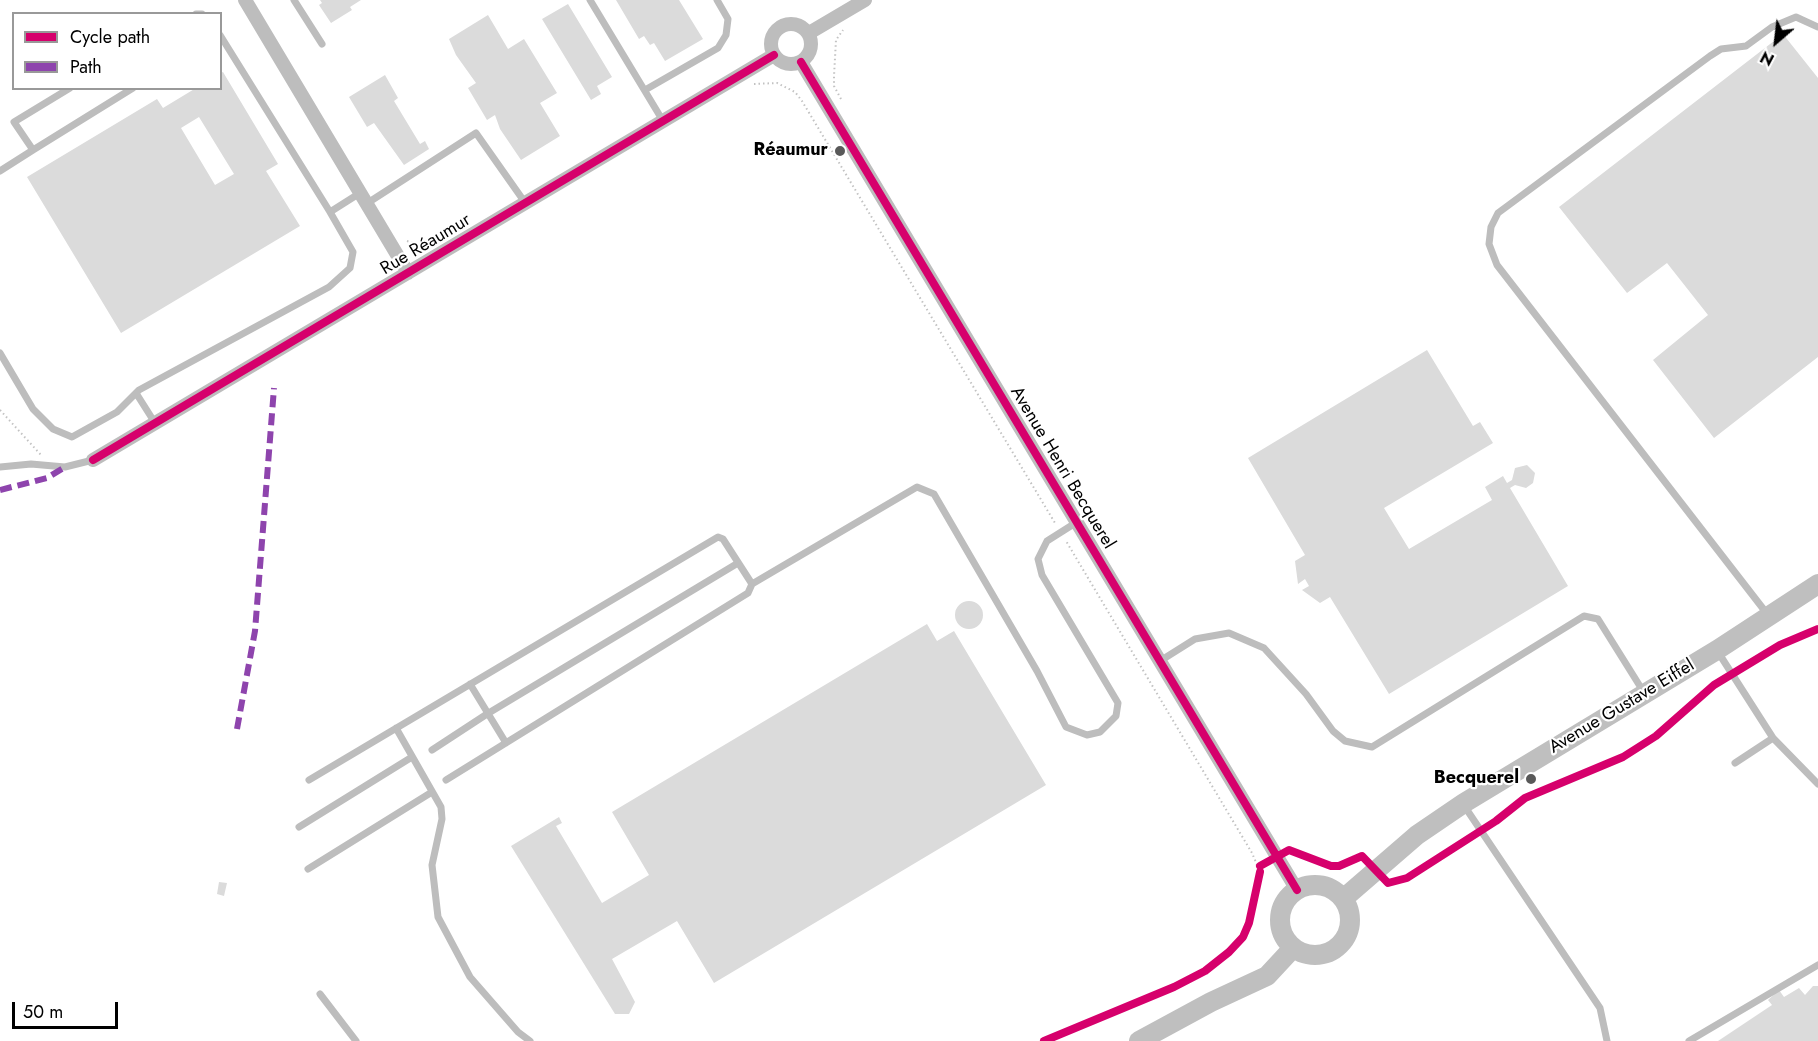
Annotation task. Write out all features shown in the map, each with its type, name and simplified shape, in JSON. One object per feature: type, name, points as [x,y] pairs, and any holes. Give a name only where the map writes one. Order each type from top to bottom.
[{"type":"street","name":"Rue Réaumur","points":[[245,0],[408,273]]},
{"type":"street","points":[[809,33],[864,0]]},
{"type":"street","points":[[799,25],[809,33],[812,46],[801,62],[789,64],[774,55],[771,42],[781,26],[799,25]]},
{"type":"street","name":"Rue Réaumur","points":[[93,460],[774,55]]},
{"type":"street","name":"Avenue Henri Becquerel","points":[[801,62],[1297,890]]},
{"type":"street","name":"Avenue Gustave Eiffel","points":[[1343,899],[1417,835],[1462,804],[1717,650],[1818,584]]},
{"type":"street","points":[[1317,885],[1327,887],[1343,899],[1350,920],[1348,931],[1335,949],[1314,955],[1293,948],[1286,939],[1280,918],[1283,907],[1297,890],[1317,885]]},
{"type":"street","points":[[1139,1041],[1211,1002],[1267,976],[1293,948]]},
{"type":"lane","points":[[294,0],[322,44]]},
{"type":"lane","points":[[590,0],[663,121]]},
{"type":"lane","points":[[645,90],[718,48],[726,35],[728,19],[717,0]]},
{"type":"lane","points":[[1769,616],[1497,265],[1489,244],[1491,227],[1498,213],[1710,56],[1721,49],[1746,46],[1772,27],[1796,17],[1818,27]]},
{"type":"lane","points":[[0,353],[33,408],[53,429],[72,437],[117,412],[136,393],[329,287],[350,268],[353,252],[222,37]]},
{"type":"lane","points":[[33,150],[14,122],[67,90]]},
{"type":"lane","points":[[0,171],[130,90]]},
{"type":"lane","points":[[330,212],[363,198],[476,133],[526,204]]},
{"type":"lane","points":[[136,393],[155,423]]},
{"type":"lane","points":[[0,467],[65,467],[93,460]]},
{"type":"lane","points":[[446,780],[748,593],[752,584],[917,488],[934,494],[1037,671],[1066,728],[1088,735],[1100,732],[1116,716],[1118,703],[1042,575],[1038,559],[1047,541],[1077,522]]},
{"type":"lane","points":[[309,780],[718,537],[723,539],[752,584]]},
{"type":"lane","points":[[432,750],[738,562]]},
{"type":"lane","points":[[1161,661],[1195,639],[1229,633],[1264,648],[1306,693],[1333,731],[1345,741],[1372,747],[1584,616],[1598,619],[1644,694]]},
{"type":"lane","points":[[1717,650],[1773,738],[1818,784]]},
{"type":"lane","points":[[470,684],[506,743]]},
{"type":"lane","points":[[396,728],[441,807],[442,819],[432,866],[438,917],[470,977],[518,1032],[530,1041]]},
{"type":"lane","points":[[1735,763],[1773,738]]},
{"type":"lane","points":[[299,827],[412,757]]},
{"type":"lane","points":[[308,869],[432,792]]},
{"type":"lane","points":[[1462,804],[1482,830],[1600,1008],[1607,1041]]},
{"type":"lane","points":[[1689,1041],[1818,965]]},
{"type":"lane","points":[[320,994],[356,1041]]},
{"type":"path","points":[[818,128],[845,111],[834,86],[836,40],[843,30],[851,25]]},
{"type":"path","points":[[752,84],[777,84],[795,92],[1252,852],[1260,872],[1249,923],[1242,937],[1229,952],[1205,971],[1044,1041]]},
{"type":"path","points":[[405,239],[419,247],[431,244]]},
{"type":"path","points":[[0,410],[36,447],[47,466]]},
{"type":"path","points":[[1277,855],[1289,850],[1331,866],[1339,866],[1362,856],[1388,883],[1407,878],[1482,830],[1525,798],[1623,757],[1656,736],[1714,685],[1780,645],[1818,629]]},
{"type":"building","points":[[320,0],[361,0],[350,7],[352,10],[331,23],[319,5],[322,3]]},
{"type":"building","points":[[616,0],[679,0],[703,39],[665,61],[654,43],[650,45],[644,36],[639,39]]},
{"type":"building","points":[[568,4],[612,77],[597,86],[601,94],[591,100],[542,19]]},
{"type":"building","points":[[488,15],[508,49],[524,39],[557,93],[540,103],[560,136],[521,160],[500,129],[495,115],[487,120],[468,88],[476,83],[456,55],[449,39]]},
{"type":"building","points":[[1783,34],[1818,78],[1818,357],[1714,438],[1653,360],[1708,315],[1667,263],[1627,293],[1559,207]]},
{"type":"building","points":[[223,72],[278,164],[266,171],[300,226],[121,333],[27,177],[157,99],[163,108],[193,90],[222,90]],"holes":[[[199,117],[234,174],[215,185],[181,128]]]},
{"type":"building","points":[[385,75],[398,98],[394,101],[420,144],[425,141],[429,149],[404,165],[374,123],[367,127],[349,97]]},
{"type":"building","points":[[1427,350],[1473,426],[1480,422],[1493,443],[1384,508],[1409,549],[1492,500],[1485,487],[1503,476],[1507,483],[1512,480],[1515,468],[1527,465],[1535,473],[1533,483],[1526,488],[1515,485],[1510,488],[1568,586],[1389,694],[1330,597],[1320,603],[1302,590],[1309,586],[1305,579],[1298,584],[1295,561],[1305,555],[1248,458]]},
{"type":"building","points":[[969,601],[979,605],[983,615],[979,625],[969,629],[959,625],[955,615],[959,605]]},
{"type":"building","points":[[927,624],[937,641],[954,631],[1046,785],[714,983],[677,921],[612,959],[635,1002],[629,1014],[615,1014],[511,846],[559,817],[562,823],[556,826],[602,903],[649,875],[612,812]]},
{"type":"building","points":[[219,882],[227,883],[224,896],[217,894]]},
{"type":"building","points":[[1813,986],[1818,986],[1818,1041],[1718,1041],[1772,1005],[1768,1000],[1779,990],[1784,997],[1799,988],[1805,995]]},
{"type":"marked path","points":[[237,729],[255,631],[274,388]]},
{"type":"marked path","points":[[0,490],[47,478],[65,467]]},
{"type":"cycle path","points":[[93,460],[774,55]]},
{"type":"cycle path","points":[[801,62],[1297,890]]},
{"type":"cycle path","points":[[1260,866],[1289,850],[1331,866],[1339,866],[1362,856],[1388,883],[1407,878],[1496,821],[1525,798],[1623,757],[1656,736],[1714,685],[1780,645],[1818,629]]},
{"type":"cycle path","points":[[1044,1041],[1174,987],[1205,971],[1229,952],[1243,937],[1249,923],[1260,872]]},
{"type":"place","name":"Réaumur","points":[[840,151]]},
{"type":"place","name":"Becquerel","points":[[1531,779]]}]
